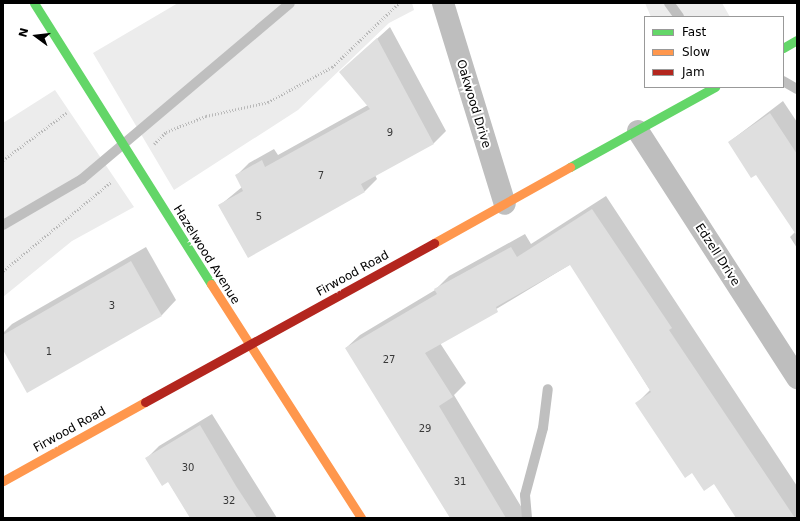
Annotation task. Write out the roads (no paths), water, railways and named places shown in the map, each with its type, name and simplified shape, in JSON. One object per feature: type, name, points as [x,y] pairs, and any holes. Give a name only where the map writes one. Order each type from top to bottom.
[{"type":"street","name":"Hazelwood Avenue","points":[[34,3],[90,96],[248,345],[361,518]]},
{"type":"street","name":"Oakwood Drive","points":[[443,3],[505,204]]},
{"type":"street","points":[[784,47],[797,40]]},
{"type":"street","name":"Firwood Road","points":[[3,481],[713,88]]},
{"type":"street","name":"Edzell Drive","points":[[638,131],[797,378]]},
{"type":"waterway","points":[[3,225],[82,179],[290,3]]},
{"type":"waterway","points":[[669,3],[678,16]]},
{"type":"waterway","points":[[784,82],[797,89]]},
{"type":"waterway","points":[[527,518],[525,495],[543,428],[548,389]]}]
